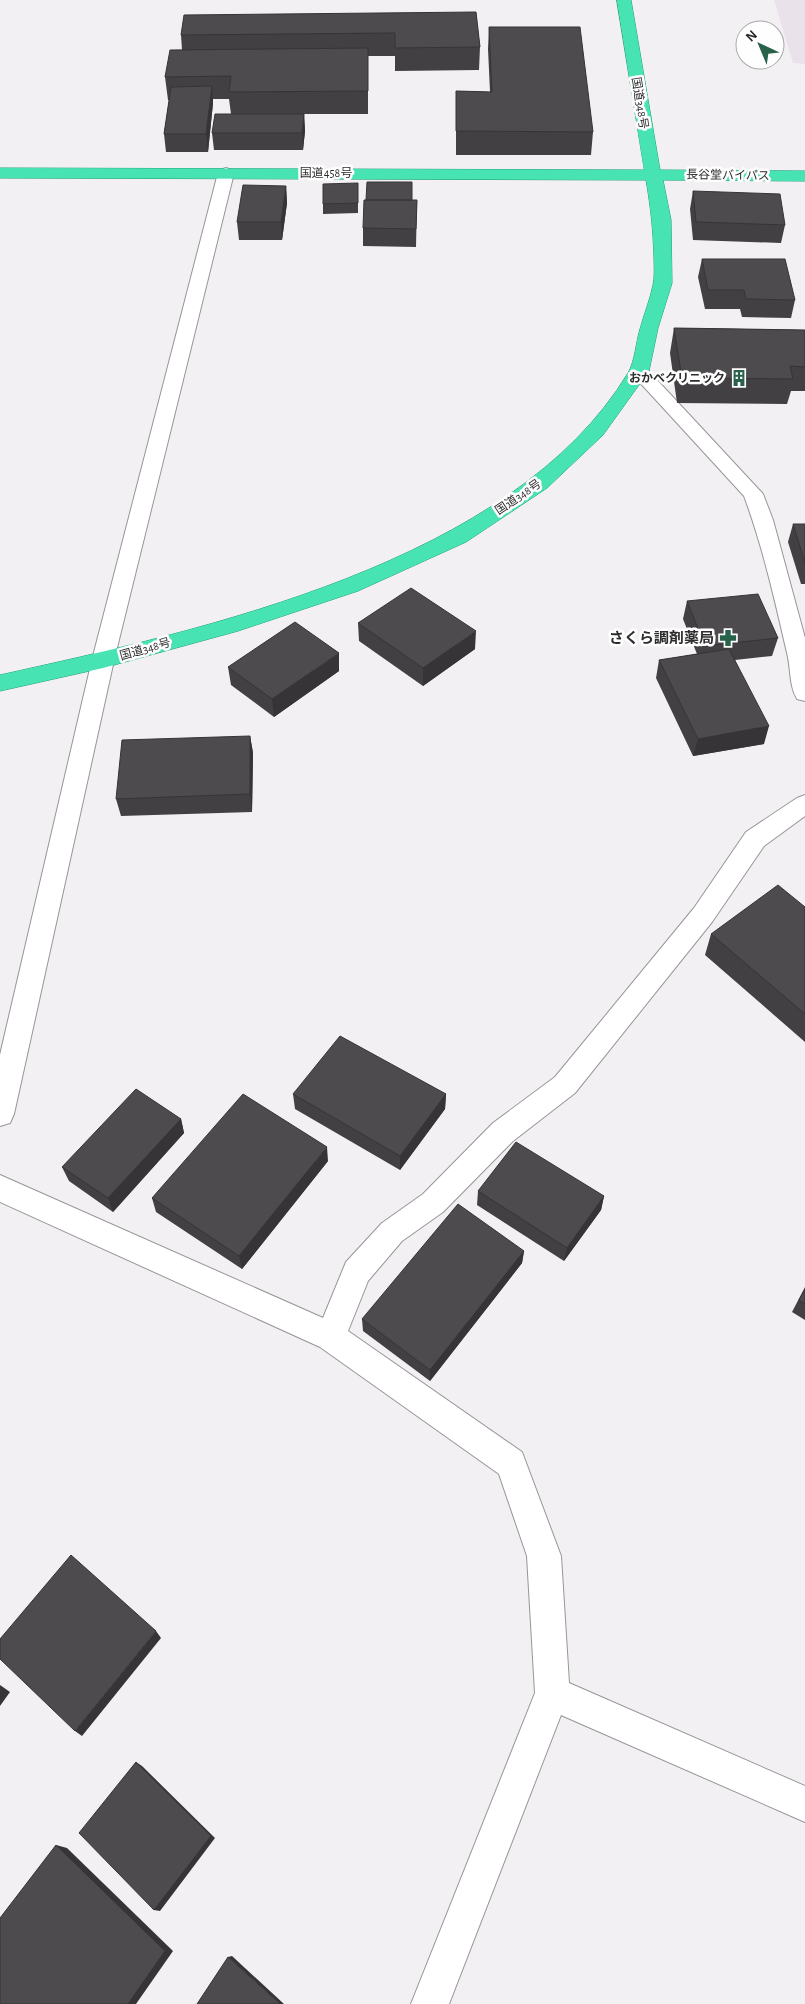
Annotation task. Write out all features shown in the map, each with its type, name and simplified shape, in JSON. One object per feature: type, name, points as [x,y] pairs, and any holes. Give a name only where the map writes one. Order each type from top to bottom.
[{"type":"highway","name":"国道348号","points":[[0,683],[104,660],[238,623],[350,586],[458,537],[540,483],[596,431],[639,371],[649,328],[663,283],[662,220],[652,174],[624,0]]},
{"type":"highway","name":"国道458号","points":[[0,173],[652,174]]},
{"type":"highway","name":"長谷堂バイパス","points":[[652,174],[805,176]]},
{"type":"lane","points":[[0,1114],[104,660],[226,173]]},
{"type":"lane","points":[[639,371],[753,494],[763,520],[802,656],[805,693]]},
{"type":"lane","points":[[331,1337],[356,1272],[392,1232],[433,1204],[503,1132],[566,1086],[703,915],[755,839],[805,804]]},
{"type":"lane","points":[[0,1188],[331,1337],[511,1463],[544,1556],[552,1693],[430,2004]]},
{"type":"lane","points":[[552,1693],[805,1804]]},
{"type":"shaded area","points":[[774,0],[805,0],[805,64],[793,63],[785,36],[785,20],[780,20]]},
{"type":"building","points":[[476,12],[480,47],[395,48],[395,33],[181,35],[184,15]]},
{"type":"building","points":[[489,27],[580,27],[593,132],[456,131],[456,91],[492,92]]},
{"type":"building","points":[[368,48],[368,91],[229,92],[231,76],[165,77],[170,50]]},
{"type":"building","points":[[212,86],[206,134],[164,134],[171,87]]},
{"type":"building","points":[[215,114],[304,114],[302,133],[212,133]]},
{"type":"building","points":[[367,182],[412,182],[412,200],[366,200]]},
{"type":"building","points":[[358,183],[358,203],[323,204],[323,184]]},
{"type":"building","points":[[243,185],[286,186],[281,222],[237,222]]},
{"type":"building","points":[[693,191],[780,194],[785,225],[696,222]]},
{"type":"building","points":[[364,200],[417,200],[416,229],[363,228]]},
{"type":"building","points":[[702,259],[785,259],[795,300],[746,299],[744,290],[708,290]]},
{"type":"building","points":[[674,328],[805,330],[805,367],[790,366],[793,379],[682,378]]},
{"type":"building","points":[[793,524],[805,524],[805,563]]},
{"type":"building","points":[[411,588],[476,631],[423,668],[358,623]]},
{"type":"building","points":[[758,594],[778,638],[705,646],[687,601]]},
{"type":"building","points":[[295,622],[339,653],[272,699],[228,667]]},
{"type":"building","points":[[729,649],[769,726],[698,739],[659,660]]},
{"type":"building","points":[[250,736],[250,794],[116,799],[122,740]]},
{"type":"building","points":[[778,885],[805,907],[805,1014],[711,934]]},
{"type":"building","points":[[340,1036],[446,1094],[400,1156],[293,1094]]},
{"type":"building","points":[[136,1089],[181,1119],[108,1198],[62,1167]]},
{"type":"building","points":[[243,1094],[327,1147],[239,1256],[152,1198]]},
{"type":"building","points":[[516,1142],[604,1196],[567,1248],[478,1191]]},
{"type":"building","points":[[458,1204],[524,1251],[430,1370],[362,1319]]},
{"type":"building","points":[[805,1289],[805,1304],[799,1300]]},
{"type":"building","points":[[71,1555],[156,1631],[75,1731],[0,1659],[0,1639]]},
{"type":"building","points":[[136,1762],[211,1836],[154,1910],[79,1833]]},
{"type":"building","points":[[56,1845],[165,1951],[128,2004],[0,2004],[0,1918]]},
{"type":"building","points":[[228,1957],[280,2004],[197,2004]]},
{"type":"place","name":"おかべクリニック","points":[[739,378]]},
{"type":"place","name":"さくら調剤薬局","points":[[728,638]]}]
